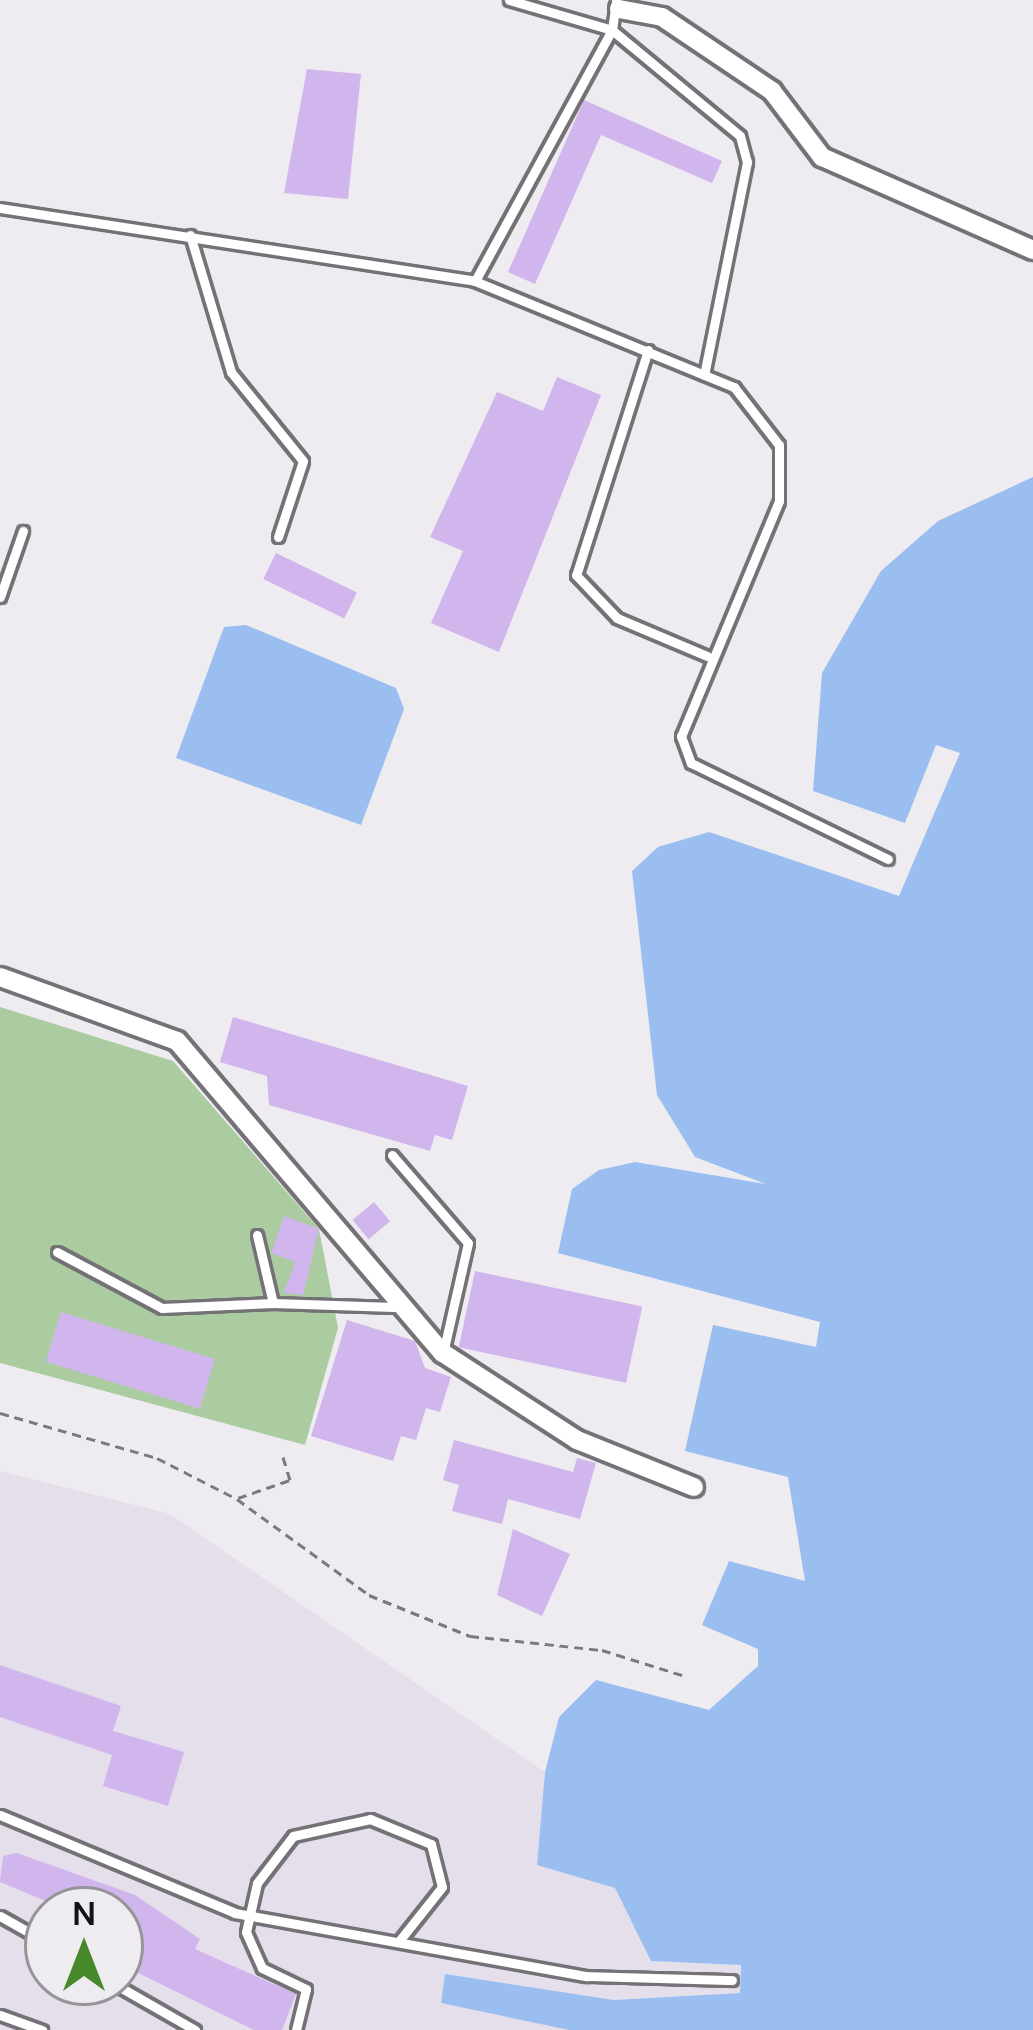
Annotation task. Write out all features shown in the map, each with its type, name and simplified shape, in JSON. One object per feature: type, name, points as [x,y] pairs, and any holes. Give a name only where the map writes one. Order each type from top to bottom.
[{"type":"street","points":[[617,4],[662,17],[772,92],[822,157],[1033,250]]},
{"type":"street","points":[[0,977],[176,1041],[361,1254],[394,1307],[443,1353],[577,1440],[694,1487]]},
{"type":"lane","points":[[509,0],[612,30],[740,136],[747,162],[704,375]]},
{"type":"lane","points":[[475,281],[612,30],[617,4]]},
{"type":"lane","points":[[0,208],[475,281],[734,387],[779,445],[779,501],[707,656],[681,736],[691,763],[888,859]]},
{"type":"lane","points":[[190,235],[231,372],[303,461],[278,537]]},
{"type":"lane","points":[[648,350],[576,575],[617,619],[707,656]]},
{"type":"lane","points":[[0,597],[23,531]]},
{"type":"lane","points":[[392,1155],[468,1243],[443,1353]]},
{"type":"lane","points":[[257,1235],[273,1303]]},
{"type":"lane","points":[[56,1252],[162,1308],[273,1303],[394,1307]]},
{"type":"lane","points":[[0,1815],[246,1915],[586,1976],[732,1980]]},
{"type":"lane","points":[[296,2030],[305,1989],[255,1962],[246,1915],[293,1836],[370,1819],[431,1844],[444,1875],[399,1941]]},
{"type":"lane","points":[[144,2001],[195,2030]]},
{"type":"lane","points":[[0,2015],[42,2030]]},
{"type":"path","points":[[0,1413],[158,1458],[236,1499],[369,1595],[470,1636],[602,1650],[682,1675]]},
{"type":"path","points":[[236,1499],[290,1480],[282,1454]]},
{"type":"shaded area","points":[[0,1471],[170,1514],[545,1772],[537,1864],[615,1888],[651,1961],[741,1965],[740,1994],[614,2000],[446,1974],[441,2003],[569,2030],[0,2030]]},
{"type":"green space","points":[[0,1007],[173,1061],[319,1229],[338,1328],[305,1445],[0,1363]]},
{"type":"water","points":[[1033,477],[1033,2030],[569,2030],[441,2003],[445,1974],[614,2000],[740,1993],[741,1965],[651,1961],[615,1888],[537,1865],[545,1772],[559,1717],[596,1680],[709,1710],[758,1666],[758,1649],[702,1625],[729,1561],[805,1581],[788,1477],[685,1451],[713,1325],[816,1347],[820,1322],[558,1253],[572,1189],[599,1170],[635,1162],[766,1184],[695,1157],[657,1095],[632,871],[658,847],[709,832],[899,896],[960,753],[936,745],[905,823],[813,791],[822,673],[881,571],[938,521]]},
{"type":"water","points":[[246,625],[396,688],[404,709],[361,825],[176,758],[224,627]]},
{"type":"building","points":[[307,69],[361,74],[348,199],[284,193]]},
{"type":"building","points":[[584,100],[722,161],[712,183],[601,135],[535,284],[508,272]]},
{"type":"building","points":[[557,377],[601,395],[499,652],[431,623],[463,551],[430,537],[497,392],[543,411]]},
{"type":"building","points":[[276,553],[357,592],[344,619],[263,579]]},
{"type":"building","points":[[233,1017],[468,1086],[452,1140],[435,1135],[430,1151],[269,1105],[267,1076],[220,1062]]},
{"type":"building","points":[[374,1202],[390,1221],[369,1239],[353,1220]]},
{"type":"building","points":[[284,1216],[319,1229],[303,1295],[284,1293],[295,1262],[271,1253]]},
{"type":"building","points":[[475,1271],[642,1307],[626,1383],[459,1347]]},
{"type":"building","points":[[61,1312],[215,1359],[200,1409],[46,1362]]},
{"type":"building","points":[[347,1320],[415,1341],[425,1368],[451,1377],[440,1412],[426,1408],[416,1440],[401,1436],[393,1461],[311,1436]]},
{"type":"building","points":[[454,1440],[573,1472],[577,1458],[596,1463],[580,1519],[508,1499],[502,1524],[452,1511],[459,1485],[443,1480]]},
{"type":"building","points":[[513,1529],[570,1554],[542,1616],[497,1595]]},
{"type":"building","points":[[0,1665],[121,1706],[113,1731],[184,1752],[168,1806],[103,1786],[112,1755],[0,1717]]},
{"type":"building","points":[[17,1853],[110,1886],[24,1886],[24,1892],[0,1882],[3,1856]]},
{"type":"building","points":[[144,1901],[200,1939],[195,1949],[296,1994],[282,2030],[254,2030],[144,1976]]}]
